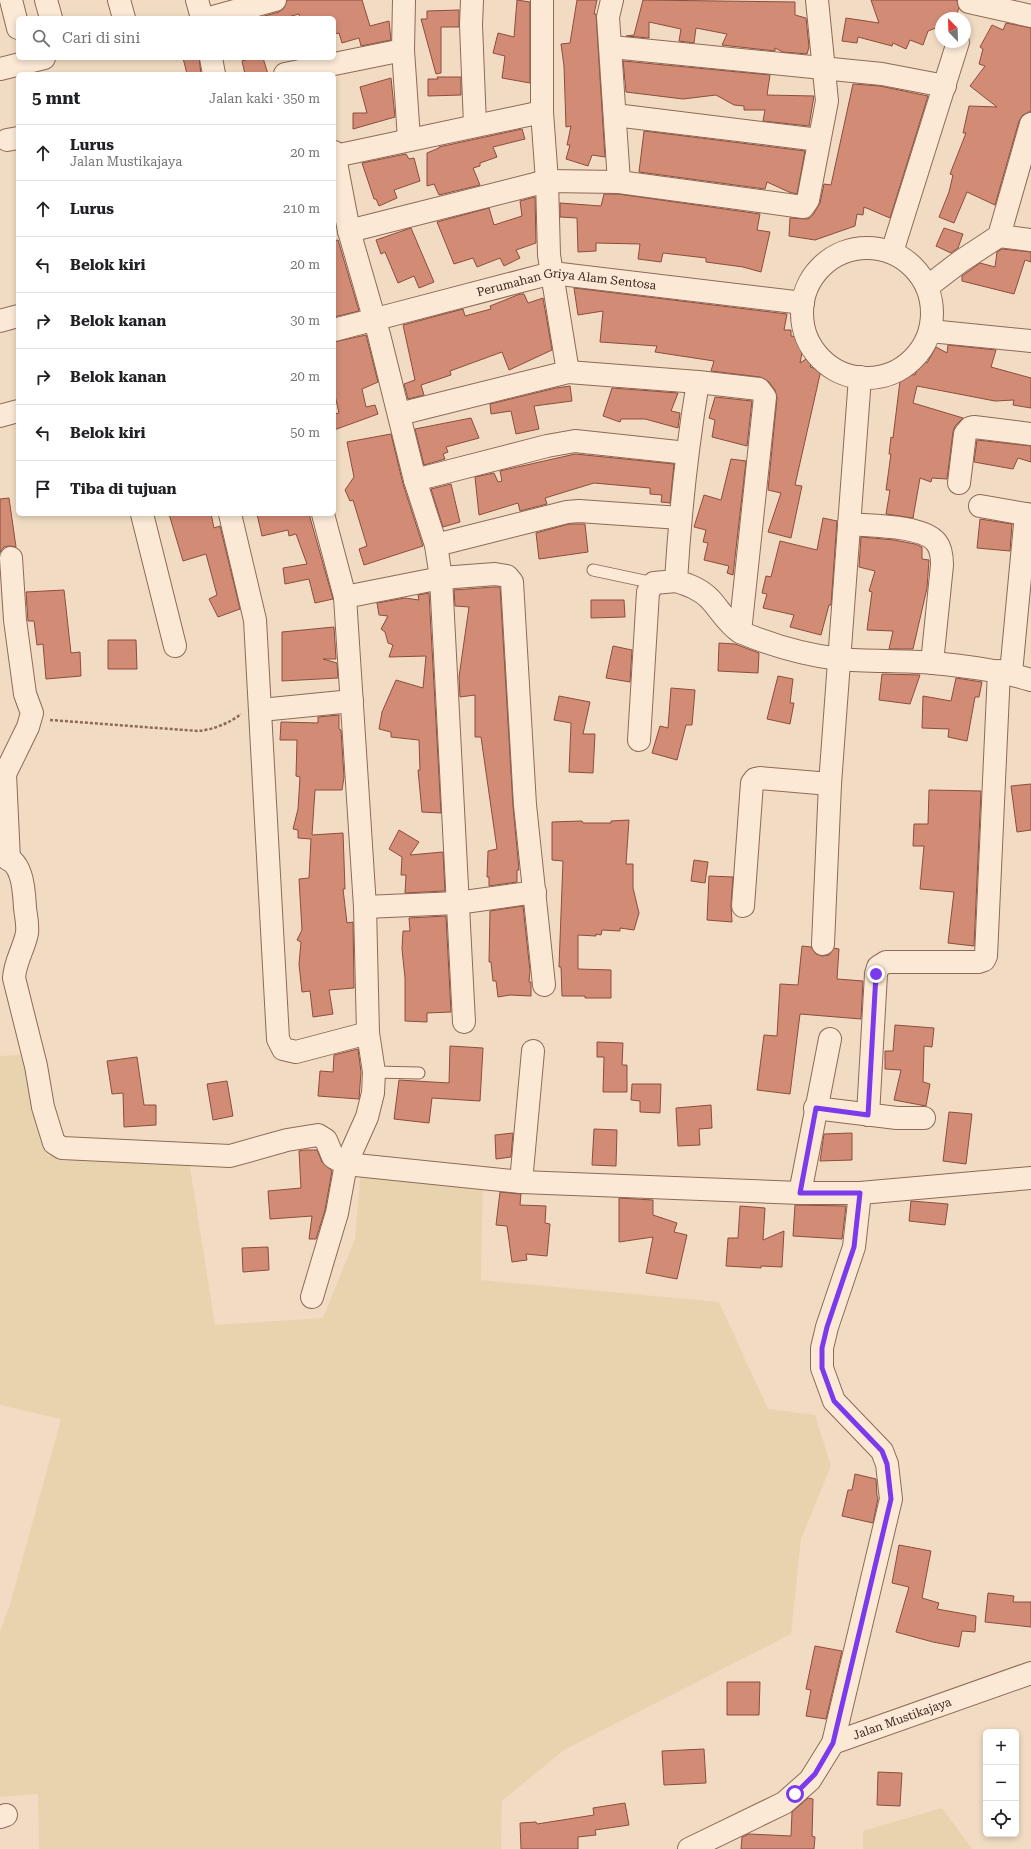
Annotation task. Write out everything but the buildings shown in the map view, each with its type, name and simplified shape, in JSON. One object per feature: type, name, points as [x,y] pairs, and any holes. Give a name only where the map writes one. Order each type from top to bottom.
[{"type":"street","points":[[11,0],[16,20]]},
{"type":"street","points":[[46,0],[50,16]]},
{"type":"street","points":[[119,0],[123,16]]},
{"type":"street","points":[[197,0],[201,16]]},
{"type":"street","points":[[216,16],[275,0]]},
{"type":"street","points":[[404,0],[403,50],[409,139]]},
{"type":"street","points":[[472,0],[471,25],[475,125]]},
{"type":"street","points":[[542,0],[542,112],[547,180],[549,256],[568,372]]},
{"type":"street","points":[[612,0],[608,17],[612,47],[619,182]]},
{"type":"street","points":[[349,231],[547,180],[619,182],[800,208],[805,206],[808,200],[827,101],[817,0]]},
{"type":"street","points":[[968,7],[1031,16]]},
{"type":"street","points":[[612,47],[824,70],[882,74],[945,86]]},
{"type":"street","points":[[892,252],[956,48]]},
{"type":"street","points":[[306,72],[316,71],[403,50]]},
{"type":"street","points":[[0,69],[29,60]]},
{"type":"street","points":[[211,60],[214,72]]},
{"type":"street","points":[[336,154],[542,112]]},
{"type":"street","points":[[615,115],[819,140]]},
{"type":"street","points":[[927,287],[961,261],[999,236],[1025,169],[1031,124]]},
{"type":"street","points":[[336,164],[349,231],[399,414],[415,480],[436,545],[441,578],[464,1022]]},
{"type":"street","points":[[999,236],[1031,240]]},
{"type":"street","points":[[873,248],[892,252],[907,261],[919,272],[927,287],[932,301],[930,331],[924,345],[915,357],[903,367],[890,373],[875,377],[860,377],[846,374],[832,367],[820,358],[811,346],[804,326],[803,303],[809,285],[820,268],[835,256],[853,249],[873,248]]},
{"type":"street","name":"Perumahan Griya Alam Sentosa","points":[[336,330],[552,273],[803,303]]},
{"type":"street","points":[[0,321],[16,317]]},
{"type":"street","points":[[930,331],[1031,341]]},
{"type":"street","points":[[399,414],[568,372],[698,382],[759,389],[765,397],[740,632]]},
{"type":"street","points":[[823,944],[830,784],[860,377]]},
{"type":"street","points":[[676,581],[680,518],[687,453],[698,382]]},
{"type":"street","points":[[0,416],[16,412]]},
{"type":"street","points":[[959,483],[965,434],[970,428],[974,427],[1031,434]]},
{"type":"street","points":[[415,480],[547,446],[575,441],[687,453]]},
{"type":"street","points":[[868,1115],[876,974],[878,967],[886,962],[978,962],[984,960],[986,956],[1029,514],[980,506]]},
{"type":"street","points":[[436,545],[567,512],[579,511],[680,518]]},
{"type":"street","points":[[142,516],[175,646]]},
{"type":"street","points":[[230,516],[254,612],[261,710],[277,1032],[280,1045],[287,1051],[296,1052],[368,1033]]},
{"type":"street","points":[[312,1297],[337,1213],[346,1164],[367,1117],[373,1093],[374,1072],[368,1033],[365,907],[345,597],[324,516]]},
{"type":"street","points":[[849,524],[921,532],[936,542],[940,551],[942,565],[932,663]]},
{"type":"street","points":[[11,558],[15,620],[25,694],[32,713],[28,727],[5,774],[5,858],[18,869],[23,880],[27,923],[27,931],[15,967],[14,978],[36,1066],[43,1107],[54,1143],[62,1148],[224,1156],[237,1154],[287,1140],[318,1135],[326,1140],[333,1157],[346,1164],[521,1182],[800,1193],[860,1193],[1031,1178]]},
{"type":"street","points":[[345,597],[441,578],[495,574],[507,576],[512,582],[525,805],[544,985]]},
{"type":"street","points":[[639,740],[646,600],[648,592],[654,583],[676,581],[700,590],[709,598],[733,627],[740,632],[796,651],[840,659],[932,663],[1014,675]]},
{"type":"street","points":[[261,710],[352,701]]},
{"type":"street","points":[[743,906],[752,783],[760,778],[830,784]]},
{"type":"street","points":[[365,907],[457,903],[535,892]]},
{"type":"street","points":[[800,1193],[830,1039]]},
{"type":"street","points":[[521,1182],[533,1051]]},
{"type":"street","points":[[816,1108],[897,1118],[924,1118]]},
{"type":"street","points":[[689,1849],[784,1803],[810,1780],[833,1743],[891,1499],[887,1464],[882,1451],[834,1401],[822,1368],[822,1348],[827,1327],[854,1247],[860,1193]]},
{"type":"street","name":"Jalan Mustikajaya","points":[[833,1743],[1031,1673]]},
{"type":"lane","points":[[593,570],[654,583]]},
{"type":"lane","points":[[374,1072],[419,1073]]},
{"type":"path","points":[[32,713],[37,717],[46,720],[198,731],[219,726],[247,711],[261,710]]},
{"type":"shaded area","points":[[31,1054],[47,1156],[186,1142],[215,1325],[323,1318],[355,1239],[361,1167],[483,1171],[481,1280],[719,1302],[768,1409],[815,1415],[831,1466],[801,1539],[791,1634],[564,1750],[502,1801],[501,1849],[39,1849],[38,1794],[0,1797],[0,1631],[9,1608],[61,1419],[0,1405],[0,1056]]},
{"type":"shaded area","points":[[942,1808],[972,1849],[863,1849],[863,1831]]},
{"type":"route","points":[[795,1794],[815,1774],[833,1743],[891,1499],[887,1464],[882,1451],[834,1401],[822,1368],[822,1348],[827,1327],[854,1247],[860,1193],[800,1193],[816,1108],[868,1115],[876,974]]}]
